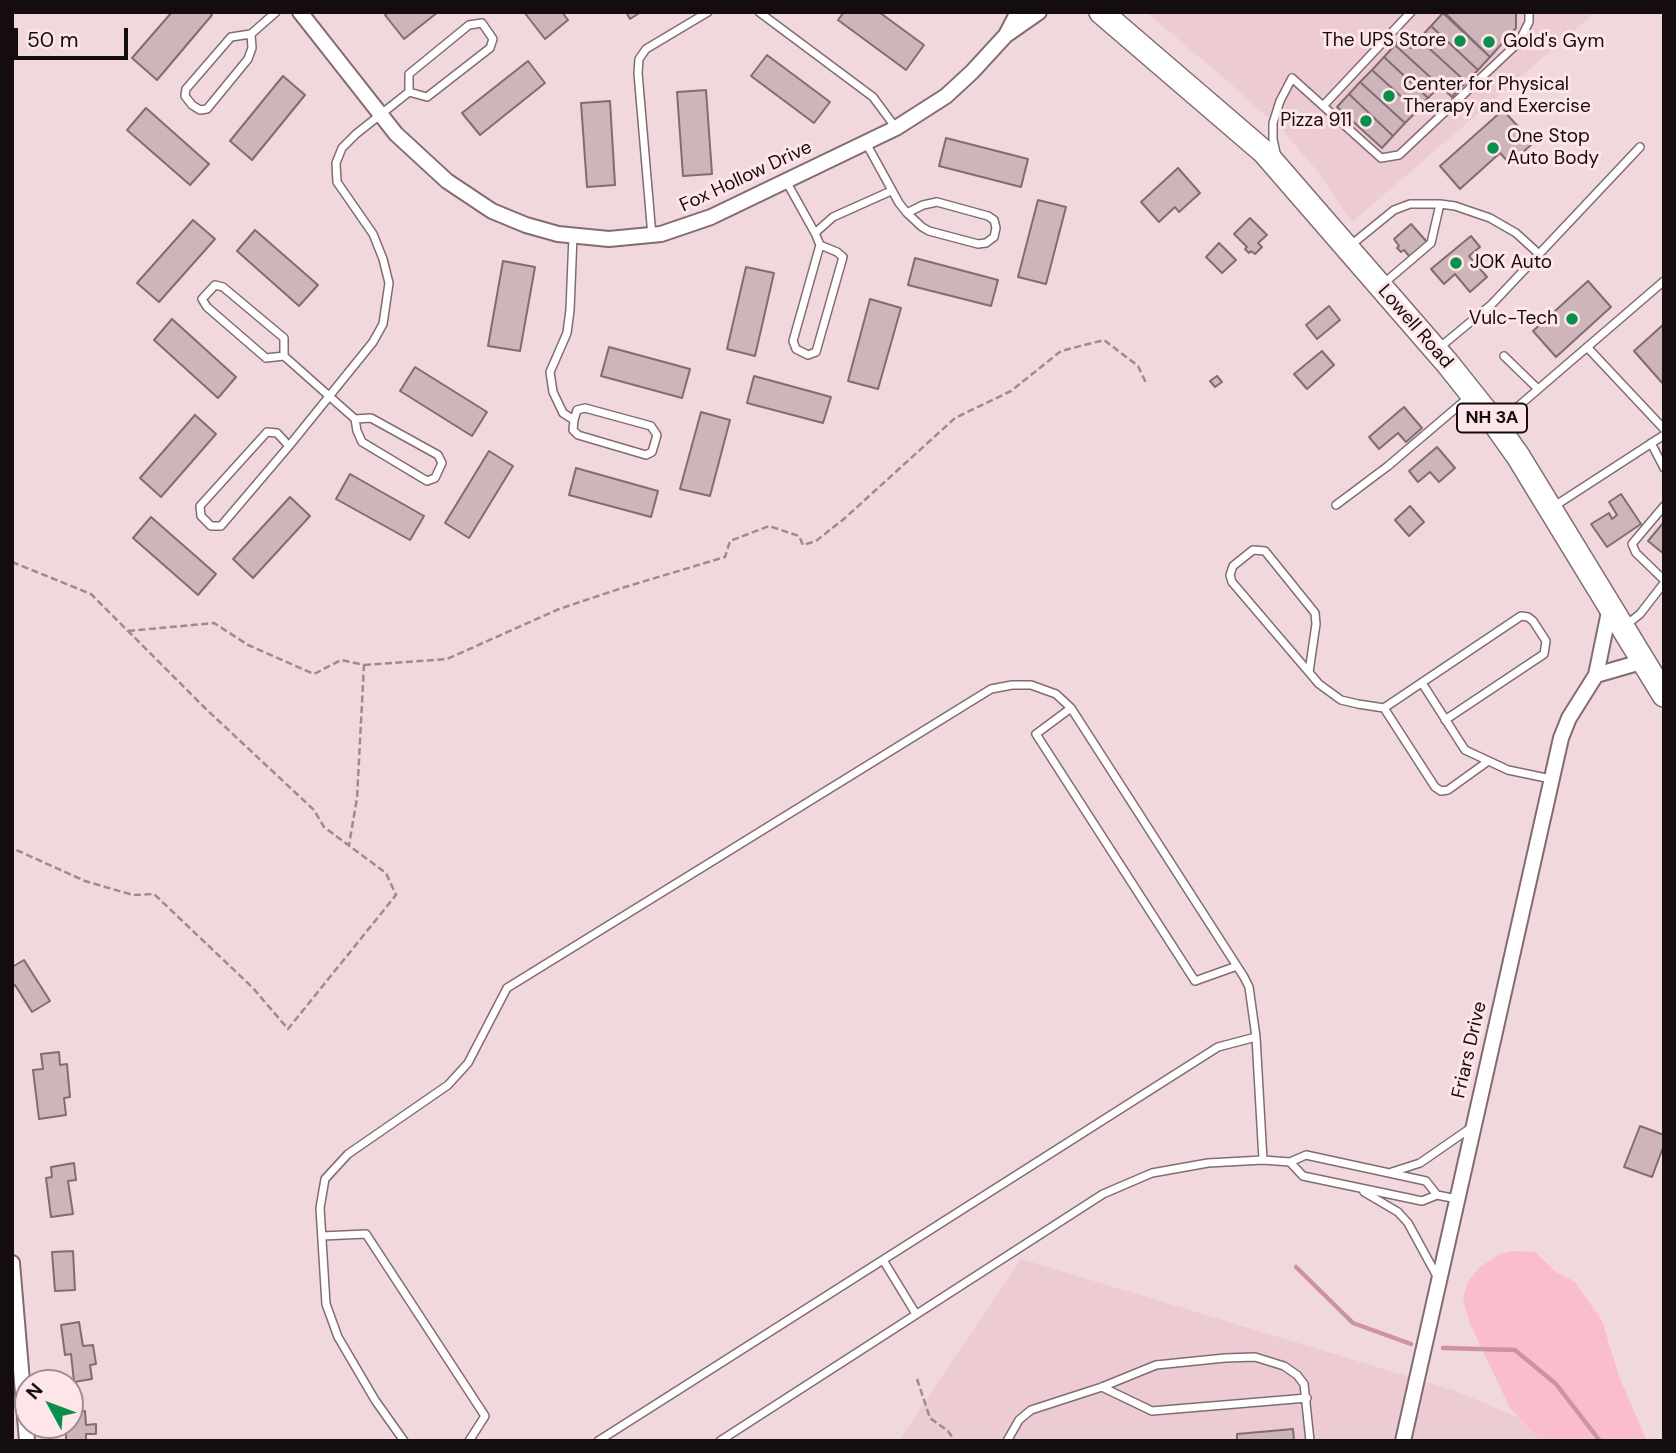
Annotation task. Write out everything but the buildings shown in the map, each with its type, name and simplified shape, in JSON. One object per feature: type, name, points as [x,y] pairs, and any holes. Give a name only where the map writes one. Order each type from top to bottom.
[{"type":"main road","name":"Lowell Road","points":[[1101,12],[1234,125],[1282,171],[1436,351],[1496,425],[1664,695]]},
{"type":"street","name":"Fox Hollow Drive","points":[[300,12],[380,115],[421,158],[476,201],[526,225],[573,236],[609,239],[652,236],[711,218],[896,128],[946,96],[1006,36],[1038,12]]},
{"type":"street","name":"Fox Hollow Drive","points":[[1006,36],[1018,12]]},
{"type":"street","name":"Friars Drive","points":[[1403,1441],[1561,738],[1569,718],[1596,675],[1610,607]]},
{"type":"street","points":[[1596,675],[1641,662]]},
{"type":"street","points":[[12,1264],[17,1369]]},
{"type":"lane","points":[[250,34],[252,48],[248,59],[208,109],[200,110],[185,96],[186,89],[231,37],[250,34],[276,12]]},
{"type":"lane","points":[[652,236],[639,60],[646,49],[708,12]]},
{"type":"lane","points":[[759,12],[873,97],[896,128]]},
{"type":"lane","points":[[1324,106],[1411,12]]},
{"type":"lane","points":[[1282,171],[1273,139],[1273,123],[1280,101],[1292,78],[1381,158],[1399,155],[1519,42],[1529,22],[1529,12]]},
{"type":"lane","points":[[482,23],[493,38],[490,48],[426,97],[409,92],[409,74],[469,25],[482,23]]},
{"type":"lane","points":[[289,446],[277,433],[267,432],[200,506],[201,516],[211,526],[221,526],[289,446],[373,342],[383,324],[389,283],[383,258],[373,234],[337,182],[336,163],[342,148],[409,92]]},
{"type":"lane","points":[[866,142],[891,191],[907,213],[929,231],[978,244],[986,243],[994,237],[996,228],[994,220],[988,216],[937,202],[907,213]]},
{"type":"lane","points":[[1436,351],[1492,304],[1640,148]]},
{"type":"lane","points":[[786,180],[820,245],[793,341],[796,349],[808,355],[816,352],[843,257],[820,245]]},
{"type":"lane","points":[[815,233],[833,217],[891,191]]},
{"type":"lane","points":[[1348,248],[1394,210],[1410,204],[1440,204],[1455,206],[1490,218],[1516,233],[1539,254]]},
{"type":"lane","points":[[1380,287],[1431,243],[1440,204]]},
{"type":"lane","points":[[573,236],[567,333],[550,372],[553,392],[563,413],[573,419]]},
{"type":"lane","points":[[1496,425],[1664,281]]},
{"type":"lane","points":[[284,356],[284,338],[223,287],[215,285],[202,299],[207,307],[266,358],[284,356],[355,419],[362,442],[427,481],[435,478],[442,463],[438,455],[371,418],[355,419]]},
{"type":"lane","points":[[1587,347],[1664,429]]},
{"type":"lane","points":[[1504,356],[1538,389]]},
{"type":"lane","points":[[1336,505],[1388,466],[1472,395]]},
{"type":"lane","points":[[585,408],[650,426],[657,436],[652,452],[646,455],[578,435],[573,430],[573,419],[577,410],[585,408]]},
{"type":"lane","points":[[1550,509],[1664,435]]},
{"type":"lane","points":[[1651,443],[1664,468]]},
{"type":"lane","points":[[1621,629],[1640,614],[1664,582],[1636,553],[1632,544],[1664,506]]},
{"type":"lane","points":[[1308,672],[1317,624],[1315,613],[1265,551],[1253,550],[1233,566],[1230,575],[1232,582],[1308,672],[1319,684],[1341,700],[1384,708],[1521,616],[1533,621],[1546,640],[1544,654],[1445,719]]},
{"type":"lane","points":[[1422,683],[1465,750],[1508,770],[1551,779]]},
{"type":"lane","points":[[404,1441],[375,1400],[338,1337],[326,1304],[320,1208],[326,1179],[348,1154],[448,1085],[468,1063],[506,988],[991,689],[1031,685],[1056,694],[1071,708],[1237,966],[1249,987],[1256,1037],[1263,1160]]},
{"type":"lane","points":[[1071,708],[1036,734],[1195,981],[1237,966]]},
{"type":"lane","points":[[1384,708],[1434,787],[1441,791],[1448,790],[1487,762]]},
{"type":"lane","points":[[598,1441],[1217,1047],[1256,1037]]},
{"type":"lane","points":[[1390,1172],[1420,1163],[1473,1126]]},
{"type":"lane","points":[[720,1441],[1103,1194],[1152,1173],[1208,1163],[1263,1160],[1290,1162],[1306,1155],[1426,1181],[1437,1195]]},
{"type":"lane","points":[[1290,1162],[1303,1177],[1422,1201],[1437,1195],[1457,1199]]},
{"type":"lane","points":[[1354,1187],[1398,1212],[1408,1223],[1440,1280]]},
{"type":"lane","points":[[321,1236],[366,1234],[485,1416],[469,1441]]},
{"type":"lane","points":[[883,1259],[916,1314]]},
{"type":"lane","points":[[1007,1441],[1019,1420],[1031,1410],[1102,1387],[1156,1365],[1255,1357],[1284,1366],[1304,1384],[1310,1441]]},
{"type":"lane","points":[[1102,1387],[1152,1411],[1307,1398]]},
{"type":"path","points":[[128,631],[214,623],[248,645],[314,674],[341,660],[364,664],[447,659],[559,610],[725,557],[730,541],[769,526],[799,536],[803,545],[816,541],[955,418],[1011,391],[1061,351],[1104,340],[1138,366],[1146,383]]},
{"type":"path","points":[[12,562],[91,594],[206,709],[313,810],[324,827],[386,873],[396,895],[288,1029],[253,988],[154,894],[133,895],[85,881],[12,848]]},
{"type":"path","points":[[349,846],[358,798],[364,664]]},
{"type":"path","points":[[916,1379],[930,1418],[948,1431],[955,1441]]},
{"type":"shaded area","points":[[1146,12],[1591,12],[1591,16],[1352,222],[1319,173],[1284,132]]},
{"type":"shaded area","points":[[1515,1251],[1535,1252],[1556,1272],[1575,1282],[1602,1321],[1620,1379],[1647,1441],[1542,1441],[1510,1408],[1470,1324],[1463,1299],[1467,1283],[1479,1268],[1500,1254]]},
{"type":"shaded area","points":[[1021,1259],[1456,1391],[1573,1441],[899,1441]]},
{"type":"waterway","points":[[1296,1267],[1353,1323],[1411,1344]]},
{"type":"waterway","points":[[1443,1348],[1515,1350],[1556,1384],[1600,1441]]},
{"type":"place","name":"The UPS Store","points":[[1460,41]]},
{"type":"place","name":"Gold's Gym","points":[[1489,42]]},
{"type":"place","name":"Center for Physical Therapy and Exercise","points":[[1389,96]]},
{"type":"place","name":"Pizza 911","points":[[1366,121]]},
{"type":"place","name":"One Stop Auto Body","points":[[1493,148]]},
{"type":"place","name":"JOK Auto","points":[[1456,263]]},
{"type":"place","name":"Vulc-Tech","points":[[1572,319]]}]
